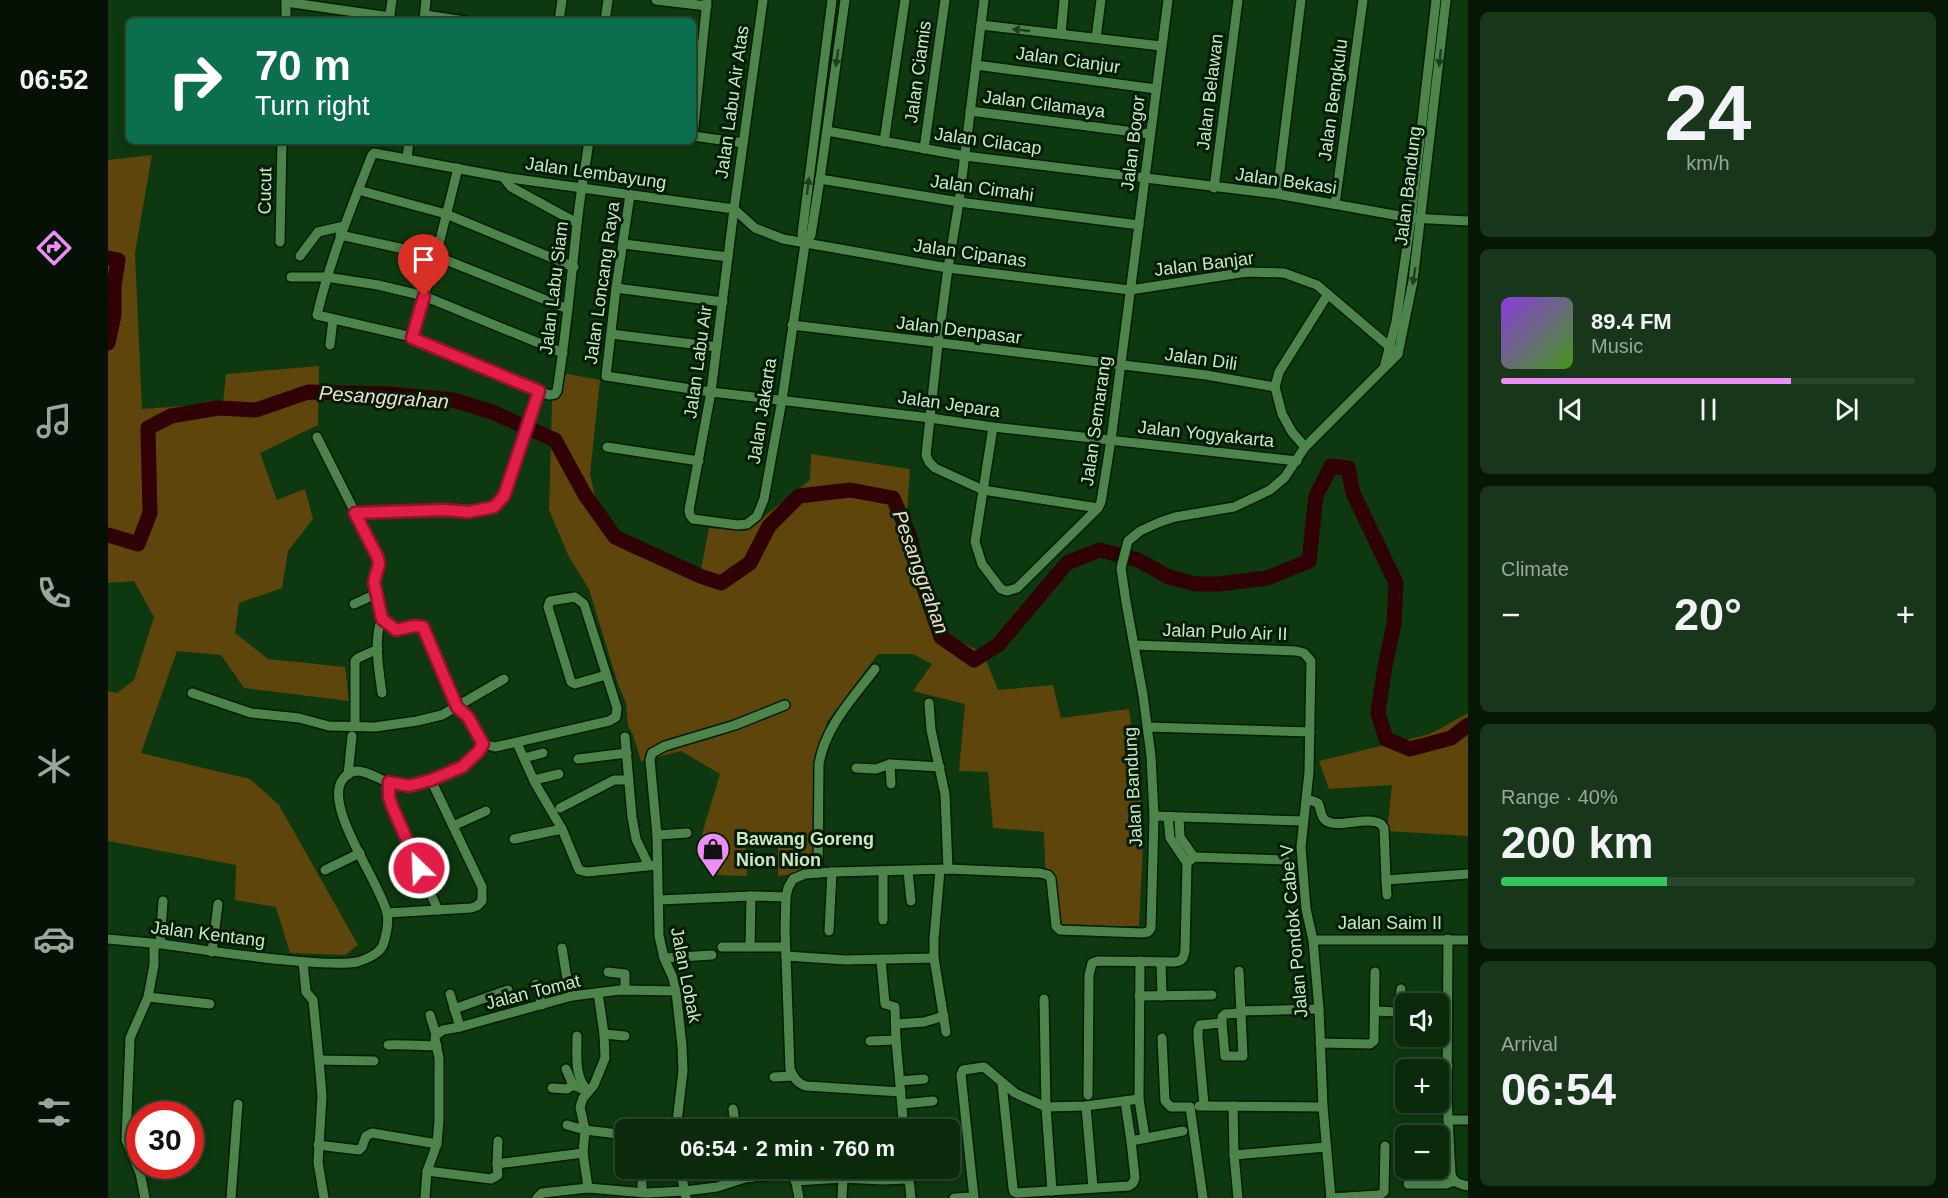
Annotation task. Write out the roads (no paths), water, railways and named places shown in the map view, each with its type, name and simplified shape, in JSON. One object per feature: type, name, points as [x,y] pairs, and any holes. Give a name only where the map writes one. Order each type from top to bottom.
[{"type":"street","points":[[347,12],[348,0]]},
{"type":"street","points":[[390,18],[392,0]]},
{"type":"street","points":[[424,18],[426,0]]},
{"type":"street","points":[[560,18],[562,0]]},
{"type":"street","points":[[605,18],[608,0]]},
{"type":"street","points":[[656,0],[707,3],[698,51],[696,78]]},
{"type":"street","name":"Jalan Labu Air Atas","points":[[734,208],[763,0]]},
{"type":"street","name":"Jalan Jakarta","points":[[805,244],[802,234],[832,0]]},
{"type":"street","name":"Jalan Jakarta","points":[[693,519],[738,525],[747,524],[757,516],[764,499],[782,400],[805,244],[811,235],[845,0]]},
{"type":"street","points":[[884,142],[905,0]]},
{"type":"street","name":"Jalan Ciamis","points":[[924,149],[945,0]]},
{"type":"street","points":[[984,0],[960,202],[938,344],[926,455],[929,462],[945,474],[983,490],[1098,508]]},
{"type":"street","points":[[1061,34],[1064,0]]},
{"type":"street","points":[[1096,38],[1101,0]]},
{"type":"street","name":"Jalan Bogor","points":[[1130,290],[1168,0]]},
{"type":"street","name":"Jalan Belawan","points":[[1214,188],[1238,0]]},
{"type":"street","points":[[1277,194],[1301,0]]},
{"type":"street","name":"Jalan Bengkulu","points":[[1335,204],[1363,0]]},
{"type":"street","name":"Jalan Bandung","points":[[1384,368],[1396,322],[1411,218],[1436,0]]},
{"type":"street","name":"Jalan Bandung","points":[[786,897],[793,879],[805,874],[944,870],[1045,873],[1052,883],[1056,926],[1059,930],[1143,933],[1148,932],[1151,928],[1154,816],[1148,727],[1121,568],[1128,541],[1140,531],[1160,522],[1175,517],[1234,507],[1257,497],[1277,484],[1297,461],[1305,447],[1398,354],[1413,281],[1422,218],[1446,0]]},
{"type":"street","points":[[286,18],[286,1],[384,18]]},
{"type":"street","points":[[981,25],[1161,46]]},
{"type":"street","name":"Jalan Cianjur","points":[[976,65],[1156,89]]},
{"type":"street","name":"Jalan Cilamaya","points":[[970,111],[1150,134]]},
{"type":"street","name":"Jalan Cilacap","points":[[827,131],[965,156],[1145,178]]},
{"type":"street","points":[[696,136],[743,143]]},
{"type":"street","name":"Cucut","points":[[280,242],[282,144]]},
{"type":"street","points":[[407,158],[409,144]]},
{"type":"street","name":"Jalan Labu Siam","points":[[539,391],[551,395],[557,391],[589,144]]},
{"type":"street","name":"Jalan Lembayung","points":[[358,190],[374,153],[503,177],[734,208]]},
{"type":"street","points":[[412,338],[458,168]]},
{"type":"street","points":[[503,177],[511,187],[577,223]]},
{"type":"street","name":"Jalan Bekasi","points":[[1145,178],[1277,194],[1411,218],[1468,221]]},
{"type":"street","name":"Jalan Cimahi","points":[[820,179],[960,202],[1139,225]]},
{"type":"street","points":[[355,513],[444,510],[469,512],[494,507],[504,496],[539,391],[412,338],[317,315],[326,277],[358,190],[446,214],[574,267]]},
{"type":"street","name":"Jalan Loncang Raya","points":[[606,376],[630,195]]},
{"type":"street","points":[[734,208],[755,228],[783,239],[805,244]]},
{"type":"street","name":"Jalan Labu Air","points":[[693,519],[689,510],[711,392],[734,208]]},
{"type":"street","points":[[300,256],[318,232],[342,230],[436,256],[568,309]]},
{"type":"street","points":[[624,244],[728,257]]},
{"type":"street","name":"Jalan Cipanas","points":[[805,244],[948,268],[1130,290]]},
{"type":"street","name":"Jalan Banjar","points":[[1130,290],[1247,272],[1284,273],[1317,285],[1398,354]]},
{"type":"street","points":[[291,277],[326,277],[378,285],[424,296],[563,353]]},
{"type":"street","points":[[616,288],[723,302]]},
{"type":"street","name":"Jalan Semarang","points":[[993,427],[975,542],[982,564],[1001,589],[1007,591],[1017,588],[1098,508],[1103,493],[1111,440],[1130,290]]},
{"type":"street","points":[[1305,447],[1292,432],[1282,414],[1275,387],[1279,372],[1329,294]]},
{"type":"street","points":[[330,345],[333,319]]},
{"type":"street","name":"Jalan Denpasar","points":[[792,325],[1121,366]]},
{"type":"street","points":[[610,334],[717,347]]},
{"type":"street","name":"Jalan Dili","points":[[1121,366],[1206,375],[1275,387]]},
{"type":"street","name":"Jalan Jepara","points":[[606,376],[711,392],[1111,440]]},
{"type":"street","points":[[317,437],[378,558],[379,564],[374,582],[382,619],[396,630],[414,626],[423,627],[457,707],[468,717],[481,748]]},
{"type":"street","name":"Jalan Yogyakarta","points":[[1111,440],[1297,461]]},
{"type":"street","points":[[607,447],[699,461]]},
{"type":"street","points":[[354,604],[376,594]]},
{"type":"street","points":[[431,780],[482,887],[482,901],[477,906],[387,914],[341,815],[338,801],[339,788],[344,778],[354,771],[365,771],[389,782],[409,786],[462,767],[481,748],[517,743],[609,721],[616,717],[617,708],[584,604],[575,597],[550,601],[548,607],[571,682],[575,684],[606,675]]},
{"type":"street","points":[[382,619],[378,626],[378,667],[382,693]]},
{"type":"street","name":"Jalan Pulo Air II","points":[[1134,645],[1296,651],[1304,653],[1311,661]]},
{"type":"street","points":[[348,775],[354,731],[355,661],[378,649]]},
{"type":"street","name":"Jalan Pondok Cabe V","points":[[1311,661],[1307,799],[1301,847],[1305,909],[1313,940],[1319,1009],[1323,1107],[1331,1198]]},
{"type":"street","points":[[818,873],[819,764],[822,747],[830,730],[875,669]]},
{"type":"street","points":[[192,693],[251,713],[299,718],[354,731],[442,715],[504,680]]},
{"type":"street","points":[[928,703],[931,730],[945,794],[944,870],[934,939],[934,958],[946,1032]]},
{"type":"street","name":"Jalan Lobak","points":[[677,1119],[683,1071],[676,991],[659,936],[659,900],[652,865],[657,836],[650,760],[652,753],[665,746],[735,725],[785,705]]},
{"type":"street","points":[[1148,727],[1310,732]]},
{"type":"street","points":[[517,743],[534,780],[562,829],[577,866],[583,872],[652,865],[636,839],[625,737]]},
{"type":"street","points":[[524,758],[543,753]]},
{"type":"street","points":[[578,759],[627,753]]},
{"type":"street","points":[[856,768],[876,769],[890,764],[940,767]]},
{"type":"street","points":[[890,764],[891,784]]},
{"type":"street","points":[[534,780],[559,774]]},
{"type":"street","points":[[560,808],[614,780],[629,780]]},
{"type":"street","points":[[389,782],[389,797],[392,806],[438,910]]},
{"type":"street","points":[[1307,799],[1318,803],[1323,818],[1327,822],[1371,821],[1382,824],[1387,894]]},
{"type":"street","points":[[453,826],[486,811]]},
{"type":"street","points":[[1154,816],[1303,821]]},
{"type":"street","points":[[1168,817],[1170,838],[1190,860],[1285,860]]},
{"type":"street","points":[[1088,1095],[1090,968],[1092,963],[1098,961],[1179,962],[1184,957],[1190,860],[1180,837],[1179,818]]},
{"type":"street","points":[[514,839],[562,829]]},
{"type":"street","points":[[657,836],[687,832]]},
{"type":"street","points":[[325,870],[360,853]]},
{"type":"street","points":[[908,871],[911,901]]},
{"type":"street","points":[[883,872],[883,920]]},
{"type":"street","points":[[829,932],[832,873]]},
{"type":"street","points":[[1386,880],[1468,874]]},
{"type":"street","points":[[750,947],[751,896]]},
{"type":"street","points":[[659,900],[751,896],[786,897],[790,1059],[793,1076],[798,1083],[806,1086],[901,1092]]},
{"type":"street","points":[[145,1198],[140,1173],[126,1140],[130,1038],[148,997],[164,901]]},
{"type":"street","points":[[212,952],[218,904]]},
{"type":"street","name":"Jalan Kentang","points":[[108,939],[303,962],[356,962],[372,957],[382,947],[387,914]]},
{"type":"street","points":[[1448,939],[1448,1059]]},
{"type":"street","name":"Jalan Saim II","points":[[1313,940],[1468,940]]},
{"type":"street","points":[[722,947],[750,947],[845,960],[934,958]]},
{"type":"street","points":[[564,950],[573,988],[572,996]]},
{"type":"street","points":[[664,958],[712,955]]},
{"type":"street","points":[[881,960],[885,1004],[895,1007],[903,1119]]},
{"type":"street","points":[[1140,961],[1139,1100],[1145,1138]]},
{"type":"street","points":[[303,962],[306,992],[313,1000],[319,1060],[322,1095],[318,1162],[324,1198]]},
{"type":"street","points":[[1161,962],[1162,996]]},
{"type":"street","points":[[1239,971],[1241,1012],[1243,1056],[1225,1056],[1222,1017],[1225,1014],[1241,1012],[1319,1009]]},
{"type":"street","points":[[608,972],[625,974],[625,990]]},
{"type":"street","points":[[1320,1043],[1372,1043],[1375,972]]},
{"type":"street","points":[[537,984],[542,1005]]},
{"type":"street","points":[[1374,1011],[1399,1012],[1401,989]]},
{"type":"street","points":[[454,1009],[508,990]]},
{"type":"street","name":"Jalan Tomat","points":[[436,1035],[443,1030],[572,996],[625,990],[676,991]]},
{"type":"street","points":[[588,1188],[583,1153],[585,1130],[580,1107],[583,1098],[594,1085],[605,1058],[598,993]]},
{"type":"street","points":[[450,994],[460,1027]]},
{"type":"street","points":[[1139,996],[1212,995]]},
{"type":"street","points":[[148,997],[210,1004]]},
{"type":"street","points":[[1044,999],[1046,1107],[1052,1191]]},
{"type":"street","points":[[425,1198],[427,1171],[437,1144],[439,1120],[439,1058],[430,1015]]},
{"type":"street","points":[[896,1024],[924,1022],[944,1016]]},
{"type":"street","points":[[1204,1105],[1198,1030],[1202,1024],[1222,1023]]},
{"type":"street","points":[[604,1034],[625,1036]]},
{"type":"street","points":[[577,1036],[577,1069],[581,1084],[588,1092]]},
{"type":"street","points":[[1162,1038],[1165,1101],[1170,1107],[1204,1105],[1323,1107]]},
{"type":"street","points":[[870,1041],[896,1040]]},
{"type":"street","points":[[388,1045],[409,1043],[416,1047],[437,1046]]},
{"type":"street","points":[[319,1060],[374,1061]]},
{"type":"street","points":[[954,1198],[973,1197],[961,1072],[966,1068],[984,1066],[1015,1093],[1046,1107],[1086,1106],[1139,1100]]},
{"type":"street","points":[[566,1069],[573,1085],[588,1092]]},
{"type":"street","points":[[774,1077],[793,1076]]},
{"type":"street","points":[[900,1081],[924,1079]]},
{"type":"street","points":[[1002,1083],[1013,1188],[1014,1192],[1023,1196],[1052,1191],[1133,1184],[1135,1178],[1125,1101]]},
{"type":"street","points":[[552,1088],[567,1089],[573,1085]]},
{"type":"street","points":[[902,1104],[933,1101]]},
{"type":"street","points":[[231,1198],[238,1104]]},
{"type":"street","points":[[1086,1106],[1093,1188]]},
{"type":"street","points":[[1233,1106],[1238,1198]]},
{"type":"street","points":[[1190,1107],[1203,1198]]},
{"type":"street","points":[[733,1109],[734,1119]]},
{"type":"street","points":[[1447,1125],[1448,1113]]},
{"type":"street","points":[[1448,1120],[1468,1120]]},
{"type":"street","points":[[567,1125],[615,1134]]},
{"type":"street","points":[[1131,1141],[1183,1131]]},
{"type":"street","points":[[318,1145],[358,1150],[362,1148],[366,1136],[372,1133],[437,1144]]},
{"type":"street","points":[[427,1171],[491,1179],[498,1175],[498,1141]]},
{"type":"street","points":[[1331,1198],[1379,1195],[1384,1192],[1385,1146]]},
{"type":"street","points":[[1234,1155],[1326,1147]]},
{"type":"street","points":[[498,1164],[583,1153]]},
{"type":"street","points":[[1449,1166],[1454,1181]]},
{"type":"street","points":[[637,1194],[640,1179]]},
{"type":"street","points":[[682,1179],[686,1195]]},
{"type":"street","points":[[537,1198],[542,1192],[588,1188],[637,1194],[686,1195],[717,1187],[735,1179]]},
{"type":"street","points":[[795,1179],[799,1198]]},
{"type":"street","points":[[842,1198],[843,1179]]},
{"type":"street","points":[[863,1179],[909,1179],[911,1198]]},
{"type":"street","points":[[1408,1184],[1446,1184],[1454,1181],[1468,1186]]},
{"type":"waterway","name":"Pesanggrahan","points":[[108,258],[118,260],[114,286],[114,315],[108,343]]},
{"type":"waterway","name":"Pesanggrahan","points":[[108,535],[138,544],[150,513],[148,428],[171,416],[218,408],[256,410],[308,392],[389,394],[453,400],[492,412],[555,440],[585,495],[615,537],[700,576],[721,583],[750,563],[769,526],[799,496],[850,490],[893,498],[910,537],[919,574],[941,637],[974,660],[998,645],[1067,563],[1100,550],[1138,560],[1169,577],[1196,584],[1219,584],[1267,578],[1309,561],[1316,496],[1331,466],[1348,468],[1353,493],[1396,583],[1394,624],[1378,713],[1386,739],[1410,749],[1451,738],[1468,725]]},
{"type":"place","name":"Bawang Goreng Nion Nion","points":[[713,878]]}]
